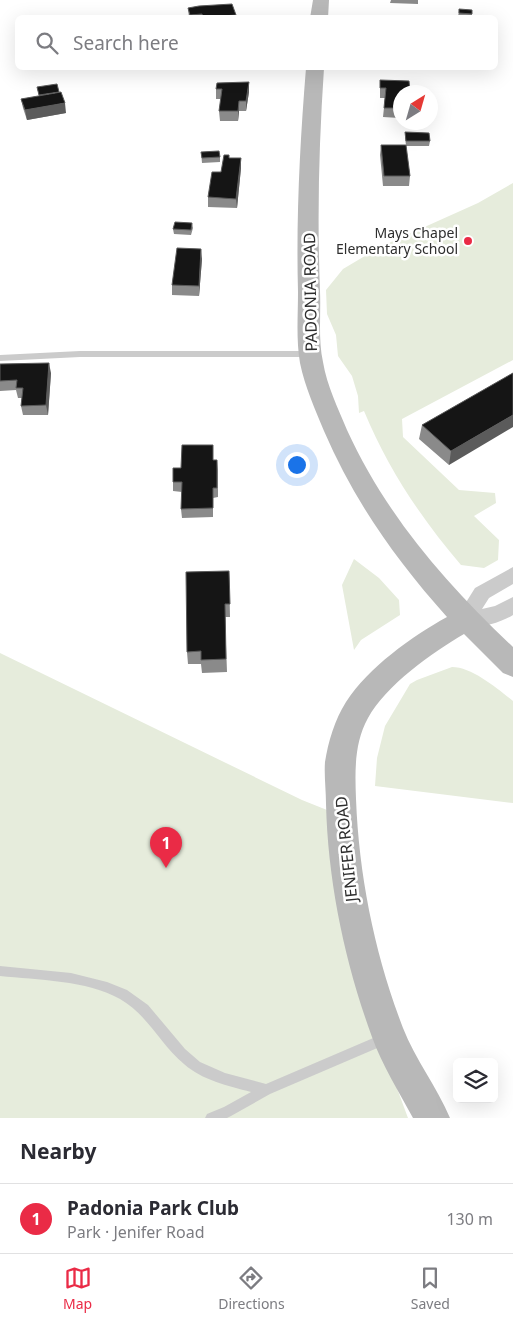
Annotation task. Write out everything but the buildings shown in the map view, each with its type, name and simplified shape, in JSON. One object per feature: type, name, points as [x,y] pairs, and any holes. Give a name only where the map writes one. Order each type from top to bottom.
[{"type":"main road","points":[[319,15],[321,0]]},
{"type":"main road","name":"PADONIA ROAD","points":[[315,70],[311,125],[308,257],[310,354],[320,392],[360,482],[385,524],[418,567],[465,620],[513,665]]},
{"type":"main road","name":"JENIFER ROAD","points":[[432,1118],[389,1036],[367,971],[351,901],[342,834],[340,763],[346,735],[356,711],[371,691],[409,656],[437,636],[465,620]]},
{"type":"street","points":[[465,620],[482,593],[513,575]]},
{"type":"street","points":[[465,620],[500,613],[513,604]]},
{"type":"lane","points":[[0,358],[80,354],[310,354]]},
{"type":"lane","points":[[0,971],[78,979],[107,988],[136,1002],[158,1024],[188,1061],[218,1076],[266,1090]]},
{"type":"lane","points":[[211,1118],[227,1112],[266,1090],[389,1036]]},
{"type":"green space","points":[[513,183],[513,360],[402,419],[403,437],[459,490],[495,493],[496,503],[474,516],[499,540],[498,560],[484,568],[461,565],[446,547],[406,492],[373,432],[364,411],[359,413],[358,396],[352,376],[338,356],[336,335],[327,314],[326,290],[343,269],[380,247],[478,203]]},
{"type":"green space","points":[[354,559],[379,578],[399,600],[400,615],[361,640],[354,650],[342,585]]},
{"type":"green space","points":[[0,653],[302,800],[327,810],[355,975],[408,1118],[0,1118]]},
{"type":"green space","points":[[452,667],[460,668],[476,675],[513,701],[513,803],[375,786],[377,758],[385,726],[410,684]]},
{"type":"place","name":"Mays Chapel Elementary School","points":[[468,241]]},
{"type":"place","name":"Padonia Park Club","points":[[166,868]]}]
